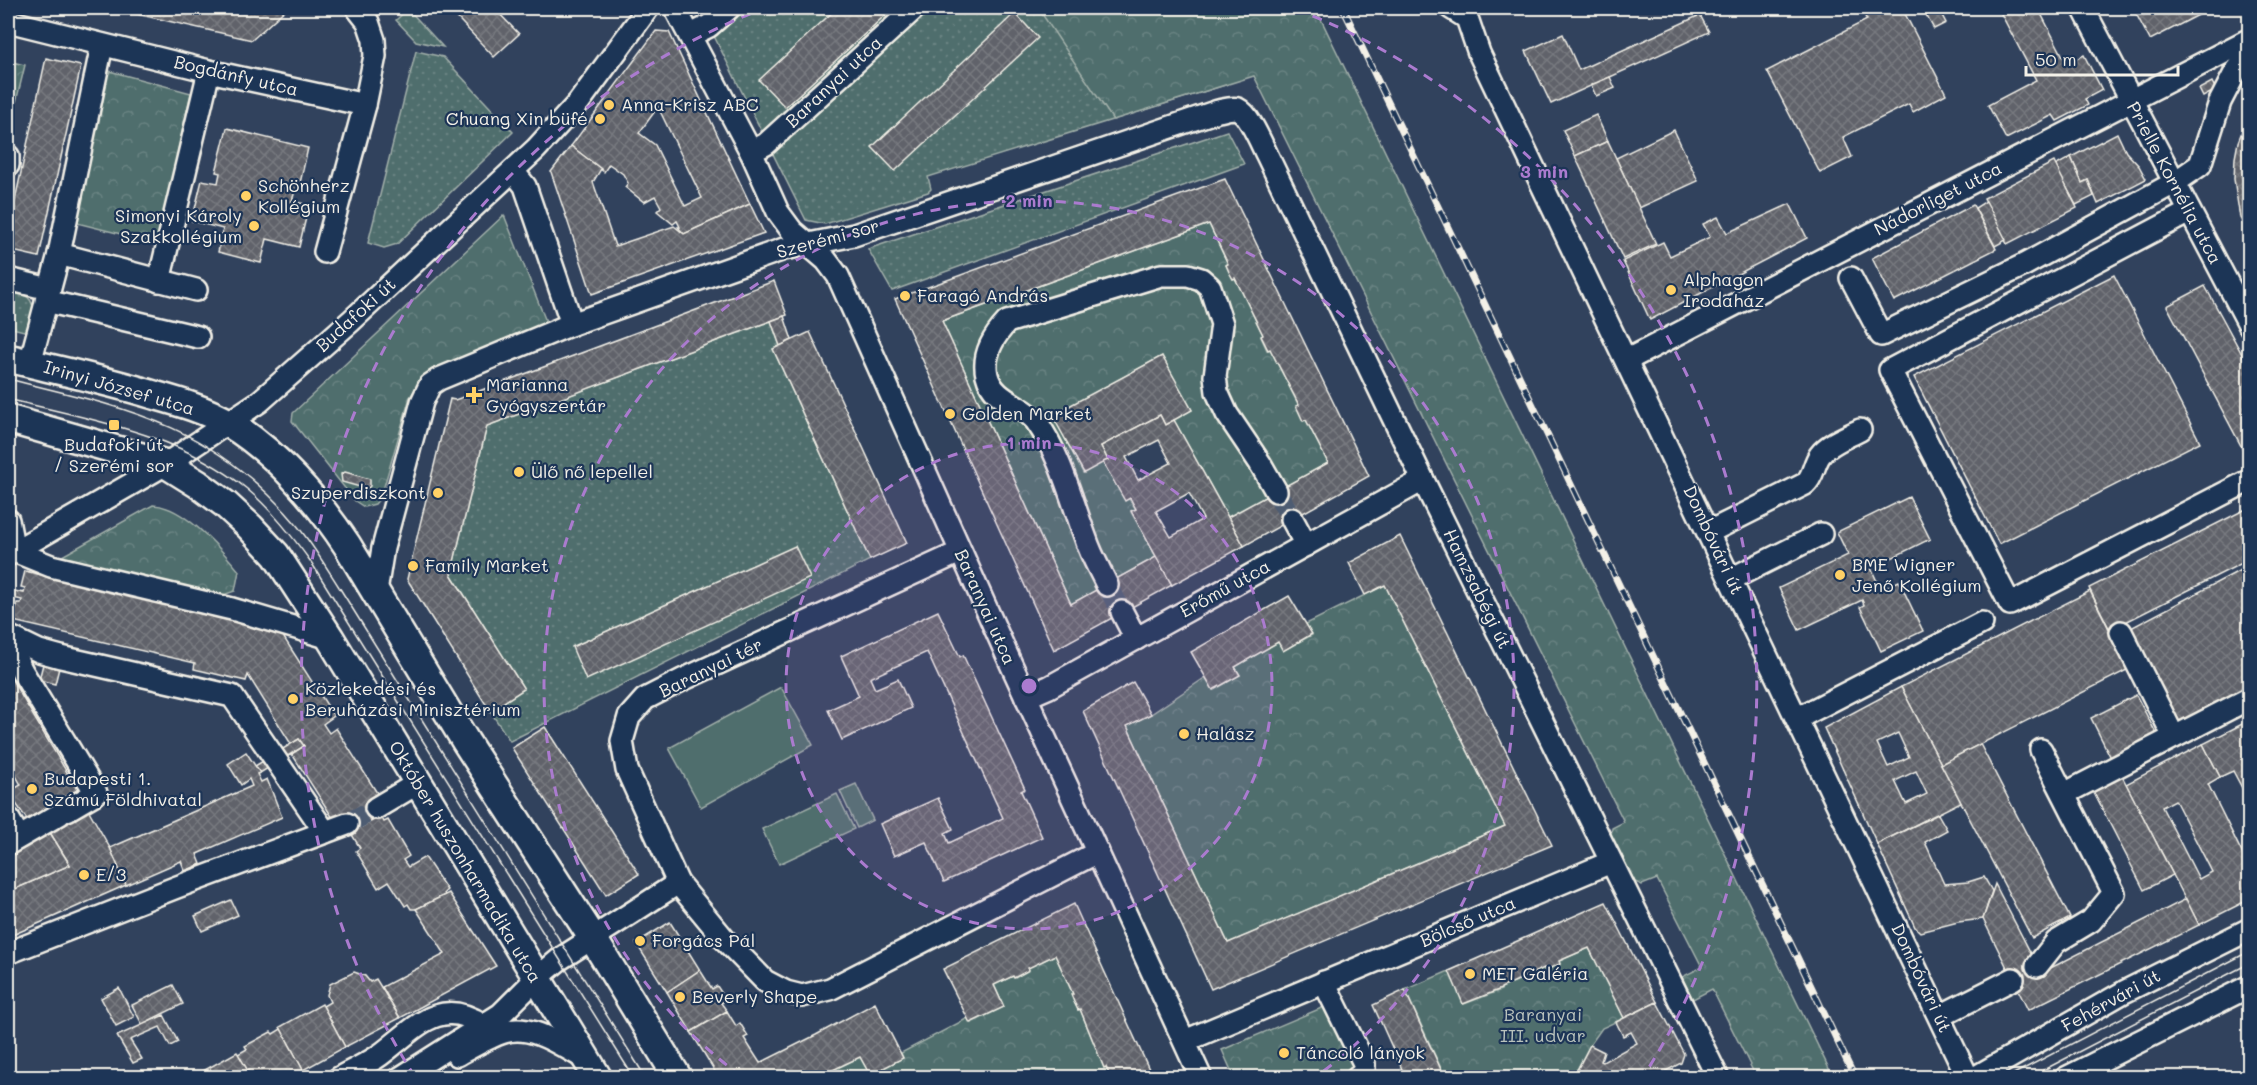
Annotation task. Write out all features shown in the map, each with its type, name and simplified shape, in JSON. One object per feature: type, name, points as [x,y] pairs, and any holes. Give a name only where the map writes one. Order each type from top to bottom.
[{"type":"main road","name":"Irinyi József utca","points":[[19,360],[129,387],[174,401],[229,423]]},
{"type":"main road","points":[[8,419],[166,464]]},
{"type":"main road","points":[[229,423],[250,438],[300,484],[327,516],[376,591],[466,742],[592,937],[678,1077]]},
{"type":"main road","name":"Október huszonharmadika utca","points":[[166,464],[198,484],[250,527],[276,555],[330,638],[592,1068]]},
{"type":"street","points":[[325,252],[365,105],[375,56],[374,40],[368,22],[357,8]]},
{"type":"street","name":"Budafoki út","points":[[11,553],[166,464],[259,402],[513,171],[579,102],[648,8]]},
{"type":"street","name":"Baranyai utca","points":[[675,8],[751,152],[778,212],[792,231],[826,260],[838,276],[960,552],[1201,1077]]},
{"type":"street","points":[[691,35],[709,26],[729,8]]},
{"type":"street","name":"Baranyai utca","points":[[751,152],[766,144],[915,8]]},
{"type":"street","name":"Prielle Kornélia utca","points":[[2083,8],[2250,326]]},
{"type":"street","name":"Dombóvári út","points":[[1462,11],[1479,52],[1968,1077]]},
{"type":"street","name":"Bogdánfy utca","points":[[8,21],[209,71],[365,105]]},
{"type":"street","name":"Nádorliget utca","points":[[1627,360],[2250,39]]},
{"type":"street","points":[[19,360],[47,295],[59,254],[102,45]]},
{"type":"street","points":[[1851,278],[1881,335],[2024,265],[2174,183],[2200,165],[2220,102],[2235,73],[2250,52]]},
{"type":"street","points":[[159,281],[209,71]]},
{"type":"street","name":"Szerémi sor","points":[[376,591],[383,548],[422,402],[430,385],[439,379],[572,324],[784,249],[854,235],[1231,108]]},
{"type":"street","name":"Hamzsabégi út","points":[[1231,108],[1238,109],[1245,114],[1267,155],[1423,480],[1611,862],[1711,1075]]},
{"type":"street","points":[[8,156],[8,165]]},
{"type":"street","points":[[513,171],[526,189],[572,324]]},
{"type":"street","points":[[2189,212],[1890,370],[2010,604],[2250,480]]},
{"type":"street","points":[[59,254],[196,290]]},
{"type":"street","points":[[1107,585],[1086,540],[1072,495],[1054,452],[1035,419],[1008,403],[987,376],[986,359],[994,335],[1007,322],[1161,275],[1188,275],[1201,279],[1210,287],[1222,324],[1215,376],[1217,392],[1227,414],[1276,491]]},
{"type":"street","points":[[8,279],[47,295],[198,337]]},
{"type":"street","points":[[1709,532],[1805,484],[1811,478],[1816,462],[1824,451],[1860,430]]},
{"type":"street","name":"Erőmű utca","points":[[1026,697],[1049,687],[1423,480]]},
{"type":"street","points":[[1292,519],[1306,545]]},
{"type":"street","points":[[8,520],[11,553],[51,566],[232,609],[330,638]]},
{"type":"street","points":[[1731,579],[1821,534]]},
{"type":"street","name":"Baranyai tér","points":[[960,552],[682,680],[645,699],[629,717],[622,741],[627,770],[678,883],[725,940],[765,981],[786,992],[802,996],[830,989],[1098,852]]},
{"type":"street","points":[[1122,612],[1136,639]]},
{"type":"street","points":[[1798,718],[1982,623]]},
{"type":"street","points":[[2121,632],[2174,737]]},
{"type":"street","points":[[8,636],[39,651],[61,657],[232,696],[317,840]]},
{"type":"street","points":[[8,642],[22,671],[96,793],[13,841],[8,818]]},
{"type":"street","points":[[2064,794],[2250,698]]},
{"type":"street","points":[[2037,966],[2055,942],[2091,921],[2114,893],[2041,750]]},
{"type":"street","points":[[376,808],[418,783]]},
{"type":"street","points":[[8,953],[177,887],[317,840],[346,824]]},
{"type":"street","name":"Bölcső utca","points":[[1185,1041],[1611,862]]},
{"type":"street","points":[[400,1077],[501,1014],[536,979],[592,937],[678,883]]},
{"type":"street","name":"Fehérvári út","points":[[1974,1077],[2124,992],[2250,929]]},
{"type":"street","points":[[1940,1016],[2013,979]]},
{"type":"street","points":[[1324,982],[1364,1063],[1364,1072],[1357,1077]]},
{"type":"street","points":[[2066,1077],[2250,986]]},
{"type":"street","points":[[339,1077],[379,1056],[408,1032],[434,1016],[452,1012],[468,1015],[483,1025]]},
{"type":"street","points":[[400,1077],[431,1068],[503,1032],[515,1029],[546,1037],[592,1068]]},
{"type":"green space","points":[[700,8],[1172,8],[1225,85],[928,177],[931,189],[928,192],[825,224],[806,220]]},
{"type":"green space","points":[[1038,8],[1300,8],[1317,11],[1833,1077],[1756,1077],[1712,989],[1693,999],[1682,977],[1702,967],[1657,879],[1642,885],[1635,882],[1611,835],[1612,828],[1624,822],[1254,76],[1113,120]]},
{"type":"green space","points":[[408,9],[443,47],[416,41],[396,20]]},
{"type":"green space","points":[[416,51],[443,57],[513,132],[397,244],[384,248],[368,243]]},
{"type":"green space","points":[[8,61],[25,65],[9,131],[8,131]]},
{"type":"green space","points":[[102,69],[191,93],[157,243],[69,221]]},
{"type":"green space","points":[[1227,131],[1244,164],[892,291],[868,249]]},
{"type":"green space","points":[[504,215],[547,324],[423,378],[410,397],[381,497],[375,504],[364,507],[355,501],[292,421],[293,413]]},
{"type":"green space","points":[[1209,224],[1228,264],[1226,265],[1233,279],[1235,278],[1263,335],[1261,337],[1267,350],[1270,349],[1328,463],[1228,517],[1174,420],[1192,410],[1162,356],[1053,415],[1083,473],[1103,462],[1136,509],[1131,512],[1156,557],[1071,604],[942,321]]},
{"type":"green space","points":[[8,290],[27,297],[33,306],[33,317],[24,331],[8,327]]},
{"type":"green space","points":[[771,321],[780,346],[773,349],[870,560],[510,741],[490,711],[524,689],[451,574],[487,426]]},
{"type":"green space","points":[[153,505],[165,507],[189,521],[222,552],[239,571],[235,591],[208,600],[55,560]]},
{"type":"green space","points":[[1385,585],[1505,826],[1228,943],[1127,726],[1151,714],[1206,677],[1214,690],[1240,675],[1235,667],[1278,642],[1284,650],[1312,635],[1306,624]]},
{"type":"green space","points":[[781,687],[813,745],[701,807],[669,748]]},
{"type":"green space","points":[[856,784],[873,820],[857,828],[840,791]]},
{"type":"green space","points":[[837,794],[854,829],[779,864],[762,829]]},
{"type":"green space","name":"Baranyai III. udvar","points":[[1589,948],[1624,1018],[1602,1028],[1573,1077],[1445,1077],[1405,990],[1449,971],[1464,1004],[1501,990],[1544,968],[1546,970],[1560,964],[1559,961]]},
{"type":"green space","points":[[1055,955],[1104,1068],[1106,1067],[1111,1078],[816,1078],[860,1057],[870,1075],[903,1058],[901,1053],[968,1018],[971,1023],[1004,1007],[994,985],[1013,976],[1015,978],[1029,970],[1028,968]]},
{"type":"green space","points":[[1331,1004],[1356,1060],[1353,1071],[1339,1077],[1234,1077],[1222,1050]]},
{"type":"building","points":[[110,8],[287,8],[252,40]]},
{"type":"building","points":[[448,8],[494,8],[519,34],[494,57]]},
{"type":"building","points":[[837,8],[893,8],[785,107],[759,80]]},
{"type":"building","points":[[1874,8],[1902,8],[1946,94],[1913,112],[1909,104],[1843,137],[1852,157],[1820,173],[1767,71],[1867,20],[1863,13]]},
{"type":"building","points":[[1938,8],[1946,23],[1934,29],[1924,11]]},
{"type":"building","points":[[1998,8],[2038,8],[2067,64],[2084,55],[2102,90],[2085,99],[2088,105],[2057,121],[2053,115],[2006,139],[1988,105],[2036,80]]},
{"type":"building","points":[[2133,8],[2212,8],[2150,40]]},
{"type":"building","points":[[1015,13],[1038,38],[895,171],[872,147]]},
{"type":"building","points":[[1700,15],[1709,32],[1551,104],[1526,51],[1563,34],[1579,70]]},
{"type":"building","points":[[656,31],[669,32],[750,204],[684,234],[678,227],[680,227],[677,221],[673,224],[657,211],[661,207],[655,196],[644,202],[625,187],[628,183],[623,174],[609,164],[604,172],[571,146]],"holes":[[[658,107],[702,198],[685,206],[655,145],[639,133]]]},
{"type":"building","points":[[46,58],[81,66],[39,257],[8,250],[8,232]]},
{"type":"building","points":[[1610,77],[1615,88],[1596,96],[1591,85]]},
{"type":"building","points":[[2212,82],[2216,90],[2203,97],[2199,89]]},
{"type":"building","points":[[2250,111],[2250,237],[2240,218],[2234,179],[2238,142]]},
{"type":"building","points":[[1596,115],[1608,141],[1575,156],[1563,130]]},
{"type":"building","name":"Schönherz Kollégium","points":[[227,128],[308,148],[298,192],[295,191],[292,201],[309,205],[299,247],[267,239],[261,263],[218,252],[223,229],[192,221],[202,180],[218,183],[220,173],[216,172]]},
{"type":"building","points":[[1674,130],[1698,181],[1639,208],[1616,158]]},
{"type":"building","points":[[2117,133],[2126,152],[2139,166],[2146,179],[2098,204],[2088,180],[2082,183],[2071,157]]},
{"type":"building","points":[[1608,141],[1656,244],[1623,259],[1575,156]]},
{"type":"building","points":[[571,146],[601,169],[593,182],[615,246],[674,226],[684,234],[750,204],[764,233],[592,294],[551,172]]},
{"type":"building","points":[[2071,157],[2082,183],[2088,180],[2094,196],[2076,205],[2055,166]]},
{"type":"building","points":[[2054,162],[2077,208],[2007,244],[1984,198]]},
{"type":"building","points":[[1225,179],[1369,476],[1244,546],[1228,517],[1328,463],[1306,420],[1303,421],[1296,406],[1299,405],[1270,349],[1268,350],[1235,278],[1233,279],[1229,272],[1226,265],[1228,264],[1209,224],[942,321],[1071,604],[1156,557],[1172,585],[1054,650],[895,299]]},
{"type":"building","points":[[1986,201],[2006,240],[1995,246],[1975,208]]},
{"type":"building","name":"Alphagon Irodaház","points":[[1790,204],[1807,238],[1650,320],[1623,261],[1663,242],[1670,256],[1710,237],[1703,224],[1718,217],[1727,233]]},
{"type":"building","points":[[1973,205],[1996,249],[1894,301],[1872,258]]},
{"type":"building","points":[[2114,275],[2200,442],[1999,544],[1914,377]]},
{"type":"building","points":[[774,281],[787,315],[487,426],[451,574],[524,689],[490,711],[407,579],[450,399],[455,400]]},
{"type":"building","points":[[2205,286],[2250,369],[2250,456],[2247,457],[2167,306]]},
{"type":"building","points":[[784,316],[792,340],[780,346],[771,321]]},
{"type":"building","points":[[810,332],[907,543],[870,560],[773,349]]},
{"type":"building","points":[[1162,356],[1192,410],[1165,425],[1160,415],[1101,446],[1108,460],[1084,473],[1052,415]]},
{"type":"building","points":[[1160,415],[1165,425],[1174,420],[1244,546],[1172,585],[1131,511],[1136,509],[1130,498],[1125,501],[1103,462],[1108,460],[1101,446]],"holes":[[[1159,440],[1171,463],[1138,480],[1126,457]],[[1189,493],[1203,519],[1171,537],[1156,511]]]},
{"type":"building","points":[[345,472],[370,479],[370,486],[367,489],[342,482],[341,474]]},
{"type":"building","name":"BME Wigner Jenő Kollégium","points":[[1909,497],[1930,539],[1871,568],[1881,590],[1899,581],[1923,631],[1881,651],[1860,607],[1864,605],[1862,600],[1799,630],[1779,588],[1848,555],[1837,532]]},
{"type":"building","points":[[2250,507],[2250,559],[2110,630],[2089,588]]},
{"type":"building","points":[[1400,536],[1552,845],[1211,989],[1083,711],[1133,682],[1151,714],[1127,726],[1228,943],[1505,826],[1385,585],[1365,595],[1349,563]]},
{"type":"building","points":[[795,546],[810,578],[586,680],[572,647]]},
{"type":"building","points":[[2250,565],[2250,688],[2179,725],[2129,629]]},
{"type":"building","name":"Közlekedési és Beruházási Minisztérium","points":[[25,571],[206,614],[208,608],[281,633],[334,716],[323,724],[329,733],[336,728],[379,796],[381,816],[351,833],[336,823],[292,754],[304,746],[299,739],[291,744],[248,675],[246,681],[194,669],[195,663],[13,621],[17,603],[21,603],[22,600],[13,598],[14,591],[24,593],[25,588],[21,587]]},
{"type":"building","points":[[2090,591],[2129,669],[1941,764],[1901,687]]},
{"type":"building","points":[[1289,596],[1312,634],[1283,651],[1278,642],[1235,667],[1240,675],[1213,690],[1191,652]]},
{"type":"building","points":[[938,611],[960,657],[963,655],[1025,789],[1021,791],[1042,837],[944,882],[926,842],[894,856],[880,824],[938,798],[953,829],[945,833],[949,843],[1003,818],[927,652],[870,678],[875,689],[898,679],[911,708],[842,740],[828,710],[859,696],[841,656]]},
{"type":"building","points":[[43,664],[59,668],[55,684],[39,680]]},
{"type":"building","points":[[8,673],[78,791],[28,821],[8,792],[21,785],[8,761]]},
{"type":"building","points":[[1901,687],[1961,802],[1877,844],[1824,728]],"holes":[[[1898,733],[1909,757],[1888,767],[1877,743]],[[1916,771],[1927,794],[1906,804],[1895,781]]]},
{"type":"building","points":[[2136,695],[2158,737],[2113,762],[2091,718]]},
{"type":"building","points":[[2250,720],[2250,803],[2233,771],[2220,777],[2203,744]]},
{"type":"building","points":[[545,727],[639,874],[606,895],[512,748]]},
{"type":"building","points":[[299,739],[304,746],[260,773],[255,766]]},
{"type":"building","points":[[1980,744],[2070,918],[2032,938],[1941,764]]},
{"type":"building","points":[[2203,744],[2220,777],[2208,784],[2250,869],[2250,899],[2199,925],[2126,784]],"holes":[[[2175,800],[2212,872],[2199,879],[2162,807]]]},
{"type":"building","points":[[246,752],[260,773],[257,774],[261,782],[267,779],[282,817],[197,854],[201,864],[185,871],[181,861],[126,885],[110,848],[252,786],[249,779],[241,785],[228,764]]},
{"type":"building","points":[[2122,776],[2173,875],[2144,890],[2093,791]]},
{"type":"building","name":"E/3","points":[[88,809],[110,848],[126,885],[8,937],[8,892],[70,865],[49,831]]},
{"type":"building","points":[[1938,814],[1947,830],[1925,842],[1944,884],[1968,882],[1984,877],[1992,891],[1983,919],[1958,922],[1920,932],[1915,927],[1877,844]]},
{"type":"building","points":[[381,816],[384,822],[388,820],[409,856],[403,860],[408,867],[425,857],[447,890],[445,895],[416,909],[411,909],[408,904],[405,906],[389,881],[378,888],[356,851],[360,848],[351,833]]},
{"type":"building","points":[[49,831],[70,865],[8,892],[8,856]]},
{"type":"building","points":[[1995,884],[2041,973],[2186,899],[2199,925],[2028,1010],[1983,919]]},
{"type":"building","points":[[449,893],[496,966],[400,1018],[382,987],[445,954],[416,909]]},
{"type":"building","points":[[231,900],[238,915],[202,931],[195,916]]},
{"type":"building","points":[[1606,902],[1657,1002],[1624,1018],[1589,948],[1559,961],[1560,964],[1545,970],[1544,968],[1463,1004],[1449,971]]},
{"type":"building","points":[[1074,904],[1153,1078],[1111,1078],[1106,1067],[1104,1068],[1055,955],[1028,968],[1029,970],[1014,978],[1013,976],[994,985],[1004,1007],[970,1023],[943,969]]},
{"type":"building","points":[[670,922],[700,970],[667,992],[636,943]]},
{"type":"building","points":[[700,970],[712,989],[717,986],[726,1000],[721,1003],[727,1011],[691,1032],[667,992]]},
{"type":"building","points":[[354,972],[365,976],[370,982],[376,979],[400,1018],[345,1047],[323,1006],[330,1002],[327,995],[330,984]]},
{"type":"building","points":[[173,985],[183,1004],[142,1024],[132,1005]]},
{"type":"building","points":[[119,988],[134,1017],[116,1026],[101,998]]},
{"type":"building","points":[[1405,990],[1445,1078],[1406,1078],[1373,1005]]},
{"type":"building","points":[[1657,1002],[1684,1054],[1681,1063],[1653,1078],[1573,1078],[1590,1045],[1604,1052],[1601,1061],[1603,1062],[1637,1043],[1631,1032],[1623,1036],[1616,1022]]},
{"type":"building","points":[[875,1003],[903,1058],[870,1075],[860,1057],[816,1078],[798,1078],[797,1075],[793,1078],[719,1078],[691,1032],[727,1011],[736,1026],[740,1023],[748,1036],[744,1038],[760,1063]]},
{"type":"building","points":[[322,1004],[345,1047],[303,1070],[280,1027]]},
{"type":"building","points":[[164,1015],[178,1042],[170,1046],[160,1027],[130,1040],[142,1059],[133,1063],[117,1036]]},
{"type":"building","points":[[281,1029],[303,1070],[289,1078],[252,1078],[238,1054],[247,1049],[245,1046]]},
{"type":"building","points":[[237,1052],[252,1078],[198,1078],[196,1075]]},
{"type":"building","points":[[534,1069],[538,1078],[518,1078]]},
{"type":"building","points":[[87,1070],[91,1078],[73,1078]]},
{"type":"tunnel","points":[[1276,491],[1292,519]]},
{"type":"tunnel","points":[[1107,585],[1122,612]]},
{"type":"tunnel","points":[[347,824],[376,808]]},
{"type":"tram line","points":[[8,379],[129,411],[199,442],[231,463],[263,490],[295,523],[339,587],[646,1078]]},
{"type":"tram line","points":[[8,399],[133,431],[193,454],[221,470],[247,489],[273,514],[311,562],[634,1078]]},
{"type":"tram line","points":[[2006,1078],[2250,951]]},
{"type":"tram line","points":[[2028,1078],[2250,963]]},
{"type":"railway","points":[[1343,8],[1855,1078]]},
{"type":"place","name":"Anna-Krisz ABC","points":[[609,105]]},
{"type":"place","name":"Chuang Xin büfé","points":[[600,119]]},
{"type":"place","name":"Schönherz Kollégium","points":[[246,196]]},
{"type":"place","name":"Simonyi Károly Szakkollégium","points":[[254,226]]},
{"type":"place","name":"Alphagon Irodaház","points":[[1671,290]]},
{"type":"place","name":"Faragó András","points":[[905,296]]},
{"type":"place","name":"Marianna Gyógyszertár","points":[[474,395]]},
{"type":"place","name":"Golden Market","points":[[950,414]]},
{"type":"place","name":"Budafoki út / Szerémi sor","points":[[114,425]]},
{"type":"place","name":"Ülő nő lepellel","points":[[519,472]]},
{"type":"place","name":"Szuperdiszkont","points":[[438,493]]},
{"type":"place","name":"Family Market","points":[[413,566]]},
{"type":"place","name":"BME Wigner Jenő Kollégium","points":[[1840,575]]},
{"type":"place","name":"Közlekedési és Beruházási Minisztérium","points":[[293,699]]},
{"type":"place","name":"Halász","points":[[1184,734]]},
{"type":"place","name":"Budapesti 1. Számú Földhivatal","points":[[32,789]]},
{"type":"place","name":"E/3","points":[[84,875]]},
{"type":"place","name":"Forgács Pál","points":[[640,941]]},
{"type":"place","name":"MET Galéria","points":[[1470,974]]},
{"type":"place","name":"Beverly Shape","points":[[680,997]]},
{"type":"place","name":"Táncoló lányok","points":[[1284,1053]]}]
